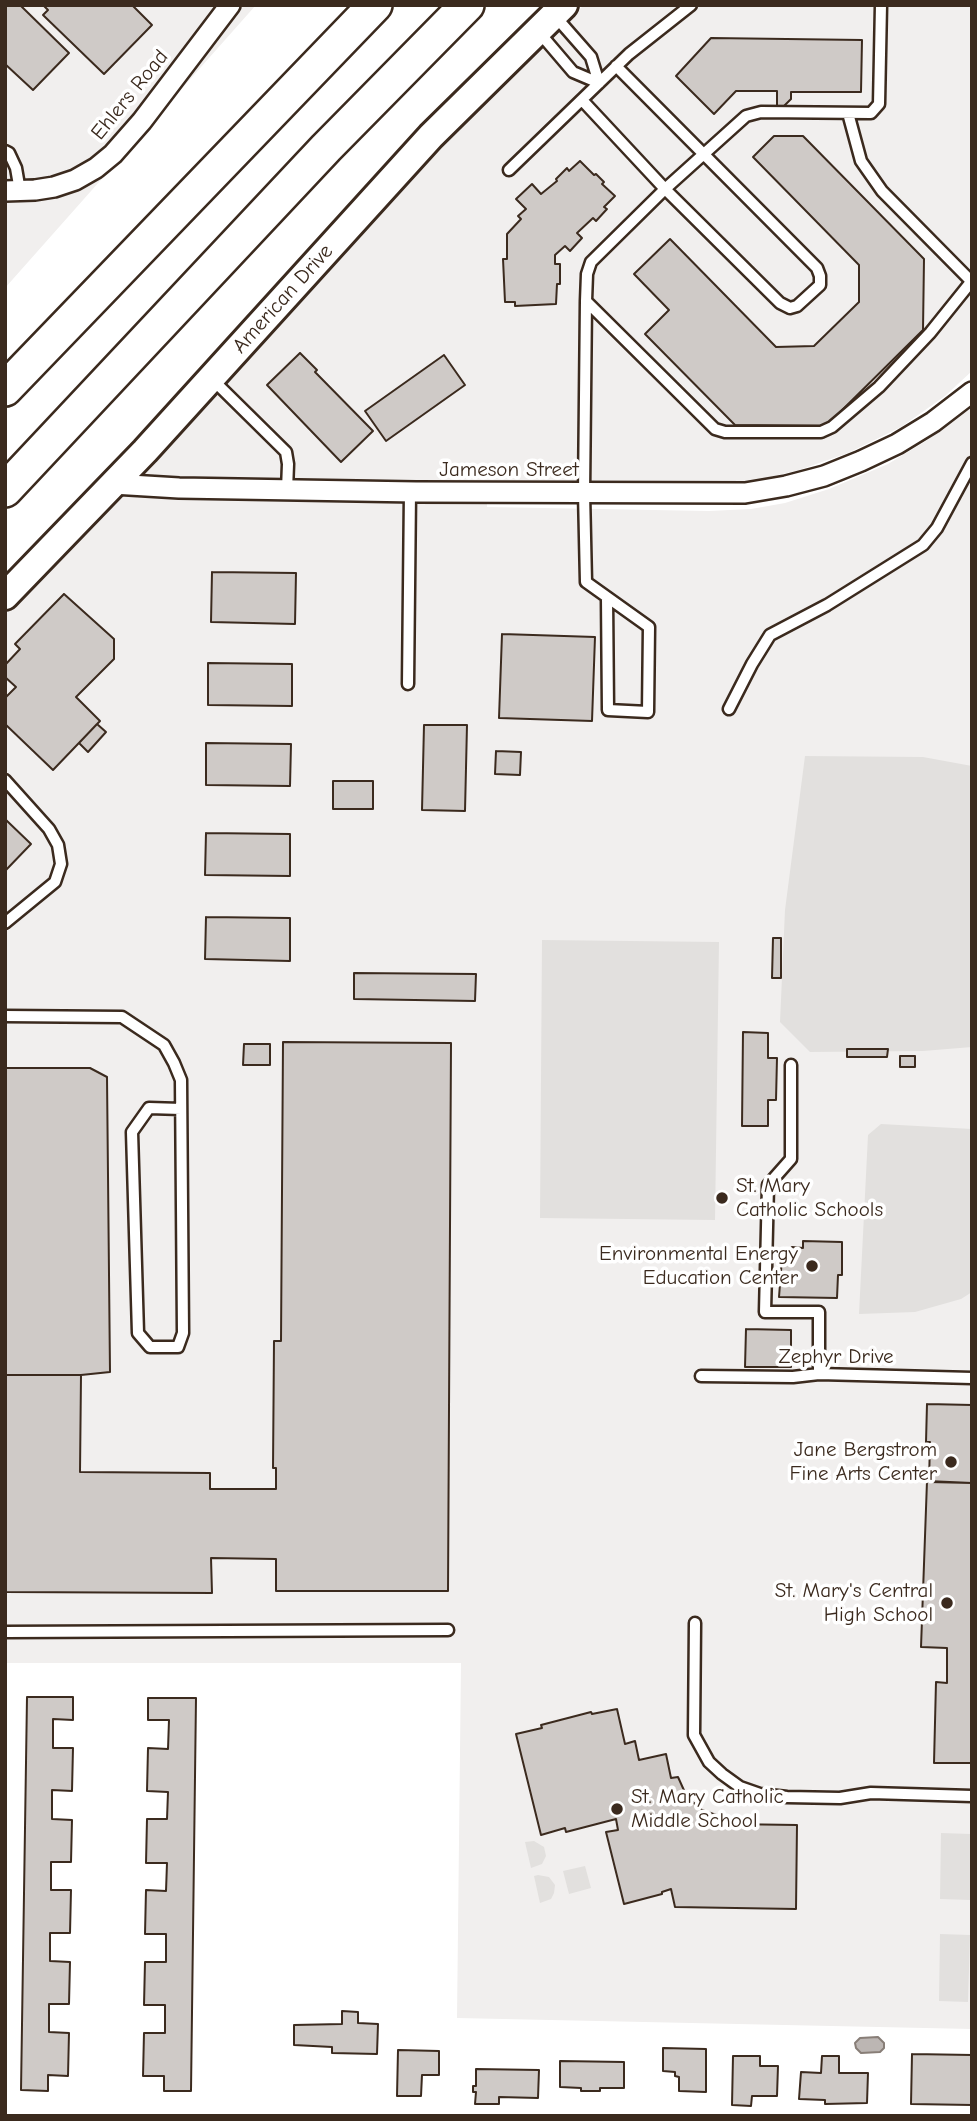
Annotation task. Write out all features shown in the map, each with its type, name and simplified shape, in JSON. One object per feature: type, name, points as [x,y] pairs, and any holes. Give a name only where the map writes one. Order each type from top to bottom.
[{"type":"highway","points":[[5,390],[375,5]]},
{"type":"highway","points":[[5,490],[326,148],[467,5]]},
{"type":"street","name":"Ehlers Road","points":[[13,191],[54,187],[75,180],[113,154],[142,121],[230,5]]},
{"type":"street","name":"American Drive","points":[[5,596],[113,484],[431,136],[552,17]]},
{"type":"street","name":"Jameson Street","points":[[113,484],[179,488],[410,492],[745,493],[824,476],[897,444],[933,422],[972,391]]},
{"type":"lane","points":[[509,170],[629,54],[691,5]]},
{"type":"lane","points":[[607,598],[608,710],[648,712],[649,627],[586,582],[586,300],[587,274],[591,262],[665,189],[746,116],[761,112],[871,113],[879,104],[881,5]]},
{"type":"lane","points":[[552,17],[591,57],[599,83]]},
{"type":"lane","points":[[552,17],[573,72],[599,83]]},
{"type":"lane","points":[[582,100],[665,189],[780,303],[790,308],[797,306],[820,285],[817,268],[616,66]]},
{"type":"lane","points":[[586,300],[715,429],[725,432],[821,432],[832,427],[879,387],[930,333],[971,282],[881,191],[861,161],[848,113]]},
{"type":"lane","points":[[5,151],[9,153],[16,168],[13,191]]},
{"type":"lane","points":[[211,378],[286,452],[287,490]]},
{"type":"lane","points":[[729,709],[752,664],[771,635],[827,605],[923,545],[937,528],[972,463]]},
{"type":"lane","points":[[408,684],[410,492]]},
{"type":"lane","points":[[5,780],[49,829],[58,845],[61,863],[55,882],[5,923]]},
{"type":"lane","points":[[5,1016],[122,1017],[164,1045],[181,1080],[183,1333],[178,1347],[150,1347],[138,1333],[132,1132],[149,1108],[181,1109]]},
{"type":"lane","points":[[791,1065],[791,1159],[768,1185],[765,1312],[819,1312],[819,1374]]},
{"type":"lane","name":"Zephyr Drive","points":[[701,1376],[793,1377],[819,1374],[972,1378]]},
{"type":"lane","points":[[695,1623],[695,1735],[709,1762],[740,1787],[760,1794],[840,1798],[872,1793],[972,1796]]},
{"type":"lane","points":[[5,1632],[447,1630]]},
{"type":"shaded area","points":[[5,5],[256,5],[5,288]]},
{"type":"shaded area","points":[[584,5],[972,5],[972,371],[945,396],[901,427],[848,453],[799,470],[745,483],[712,485],[487,483],[487,507],[709,511],[751,509],[785,503],[829,489],[888,464],[926,441],[972,406],[972,2029],[457,2018],[461,1663],[5,1663],[5,615],[199,410],[483,102]]},
{"type":"shaded area","points":[[805,756],[923,757],[972,766],[972,1047],[923,1051],[810,1052],[780,1022],[785,910]]},
{"type":"shaded area","points":[[542,940],[719,942],[715,1220],[540,1218]]},
{"type":"shaded area","points":[[881,1124],[972,1129],[972,1292],[961,1299],[915,1312],[859,1314],[868,1135]]},
{"type":"shaded area","points":[[941,1833],[971,1834],[970,1900],[940,1899]]},
{"type":"shaded area","points":[[534,1841],[544,1847],[546,1856],[542,1864],[531,1868],[525,1842]]},
{"type":"shaded area","points":[[585,1866],[591,1888],[569,1894],[563,1871]]},
{"type":"shaded area","points":[[534,1876],[549,1877],[555,1885],[551,1899],[540,1903]]},
{"type":"shaded area","points":[[940,1934],[970,1935],[968,2002],[939,2001]]},
{"type":"shaded area","points":[[878,2037],[884,2043],[880,2052],[861,2053],[856,2048],[855,2043],[860,2038]]},
{"type":"building","points":[[5,5],[20,5],[69,53],[33,90],[5,64]]},
{"type":"building","points":[[43,5],[132,5],[152,25],[104,74],[43,15],[48,10]]},
{"type":"building","points":[[711,38],[862,40],[861,92],[791,92],[791,99],[784,106],[777,106],[777,91],[736,91],[714,114],[676,76]]},
{"type":"building","points":[[774,136],[803,136],[924,259],[923,330],[826,426],[735,425],[645,334],[669,310],[634,274],[670,239],[776,347],[814,346],[859,302],[859,265],[753,157]]},
{"type":"building","points":[[580,161],[604,182],[602,184],[615,196],[604,207],[607,209],[596,221],[593,218],[577,233],[582,238],[570,251],[565,246],[555,255],[555,264],[560,264],[556,304],[515,306],[515,302],[505,302],[503,259],[507,259],[507,234],[521,219],[518,216],[526,209],[516,199],[532,184],[541,194],[557,181],[567,168],[569,171]]},
{"type":"building","points":[[300,353],[373,431],[341,462],[267,385]]},
{"type":"building","points":[[444,355],[465,385],[386,441],[365,411]]},
{"type":"building","points":[[212,572],[296,573],[295,624],[211,622]]},
{"type":"building","points":[[64,594],[114,639],[114,659],[76,697],[100,721],[53,770],[5,724],[5,698],[16,687],[5,677],[5,665],[20,649],[15,644]]},
{"type":"building","points":[[502,634],[595,637],[592,721],[499,718]]},
{"type":"building","points":[[208,663],[292,664],[292,706],[208,705]]},
{"type":"building","points":[[97,724],[106,732],[88,752],[79,743]]},
{"type":"building","points":[[424,725],[467,725],[465,811],[422,810]]},
{"type":"building","points":[[206,743],[291,744],[290,786],[206,785]]},
{"type":"building","points":[[496,751],[521,752],[520,775],[495,774]]},
{"type":"building","points":[[333,781],[373,781],[373,809],[333,809]]},
{"type":"building","points":[[5,819],[31,844],[5,871]]},
{"type":"building","points":[[206,833],[290,834],[290,876],[205,875]]},
{"type":"building","points":[[206,917],[290,918],[290,961],[205,959]]},
{"type":"building","points":[[773,938],[781,938],[781,978],[772,978]]},
{"type":"building","points":[[354,973],[476,974],[475,1001],[354,999]]},
{"type":"building","points":[[743,1032],[768,1033],[768,1058],[777,1058],[776,1100],[768,1100],[768,1126],[742,1126]]},
{"type":"building","points":[[283,1042],[451,1043],[448,1591],[276,1591],[276,1559],[211,1558],[212,1593],[5,1592],[5,1375],[81,1375],[80,1472],[210,1473],[210,1489],[276,1489],[276,1468],[273,1468],[274,1341],[281,1341]]},
{"type":"building","points":[[244,1044],[270,1044],[270,1065],[243,1065]]},
{"type":"building","points":[[847,1049],[888,1049],[887,1057],[847,1057]]},
{"type":"building","points":[[900,1056],[915,1056],[915,1067],[900,1067]]},
{"type":"building","points":[[5,1068],[90,1068],[107,1077],[110,1372],[81,1375],[5,1375]]},
{"type":"building","name":"Environmental Energy Education Center","points":[[803,1241],[842,1242],[842,1275],[838,1275],[837,1298],[779,1297],[782,1258],[792,1247],[803,1248]]},
{"type":"building","points":[[746,1329],[791,1330],[791,1367],[745,1367]]},
{"type":"building","name":"Jane Bergstrom Fine Arts Center","points":[[927,1404],[972,1405],[972,1483],[929,1482]]},
{"type":"building","name":"St. Mary's Central High School","points":[[927,1481],[972,1483],[972,1763],[934,1763],[936,1682],[947,1683],[947,1648],[921,1647]]},
{"type":"building","points":[[27,1697],[73,1697],[73,1720],[53,1719],[53,1748],[73,1748],[72,1791],[52,1790],[52,1819],[72,1820],[71,1862],[51,1862],[51,1890],[71,1890],[70,1933],[50,1933],[50,1961],[70,1962],[69,2004],[49,2004],[49,2032],[69,2033],[68,2076],[48,2075],[48,2091],[21,2090]]},
{"type":"building","points":[[148,1698],[196,1698],[191,2091],[164,2091],[164,2076],[143,2076],[144,2033],[165,2033],[165,2005],[144,2005],[145,1962],[166,1962],[166,1934],[145,1934],[146,1890],[166,1891],[167,1863],[146,1863],[147,1819],[167,1819],[168,1792],[147,1791],[148,1748],[168,1749],[169,1720],[148,1720]]},
{"type":"building","name":"St. Mary Catholic Middle School","points":[[617,1709],[625,1744],[635,1741],[639,1760],[666,1754],[671,1778],[678,1777],[687,1797],[702,1810],[729,1817],[728,1824],[797,1825],[796,1909],[675,1907],[671,1889],[624,1904],[606,1832],[618,1830],[616,1819],[566,1832],[565,1828],[541,1835],[516,1734],[591,1712],[592,1714]]},
{"type":"building","points":[[342,2011],[358,2012],[358,2023],[378,2024],[377,2054],[332,2053],[332,2047],[294,2045],[294,2025],[342,2024]]},
{"type":"building","points":[[663,2048],[706,2049],[706,2092],[679,2091],[679,2077],[675,2076],[675,2072],[663,2071]]},
{"type":"building","points":[[398,2050],[439,2051],[439,2075],[422,2075],[421,2096],[397,2096]]},
{"type":"building","points":[[912,2054],[972,2055],[972,2105],[911,2104]]},
{"type":"building","points":[[733,2056],[760,2056],[760,2066],[778,2066],[777,2096],[752,2096],[751,2106],[732,2105]]},
{"type":"building","points":[[822,2056],[839,2056],[839,2073],[868,2073],[867,2103],[825,2104],[825,2100],[799,2099],[801,2072],[821,2073]]},
{"type":"building","points":[[560,2061],[624,2062],[624,2088],[581,2091],[581,2088],[560,2087]]},
{"type":"building","points":[[476,2069],[539,2070],[538,2098],[499,2097],[499,2104],[475,2104],[476,2092],[473,2092],[473,2086],[476,2086]]},
{"type":"place","name":"St. Mary Catholic Schools","points":[[722,1198]]},
{"type":"place","name":"Environmental Energy Education Center","points":[[812,1266]]},
{"type":"place","name":"Jane Bergstrom Fine Arts Center","points":[[951,1462]]},
{"type":"place","name":"St. Mary's Central High School","points":[[947,1603]]},
{"type":"place","name":"St. Mary Catholic Middle School","points":[[617,1809]]}]
